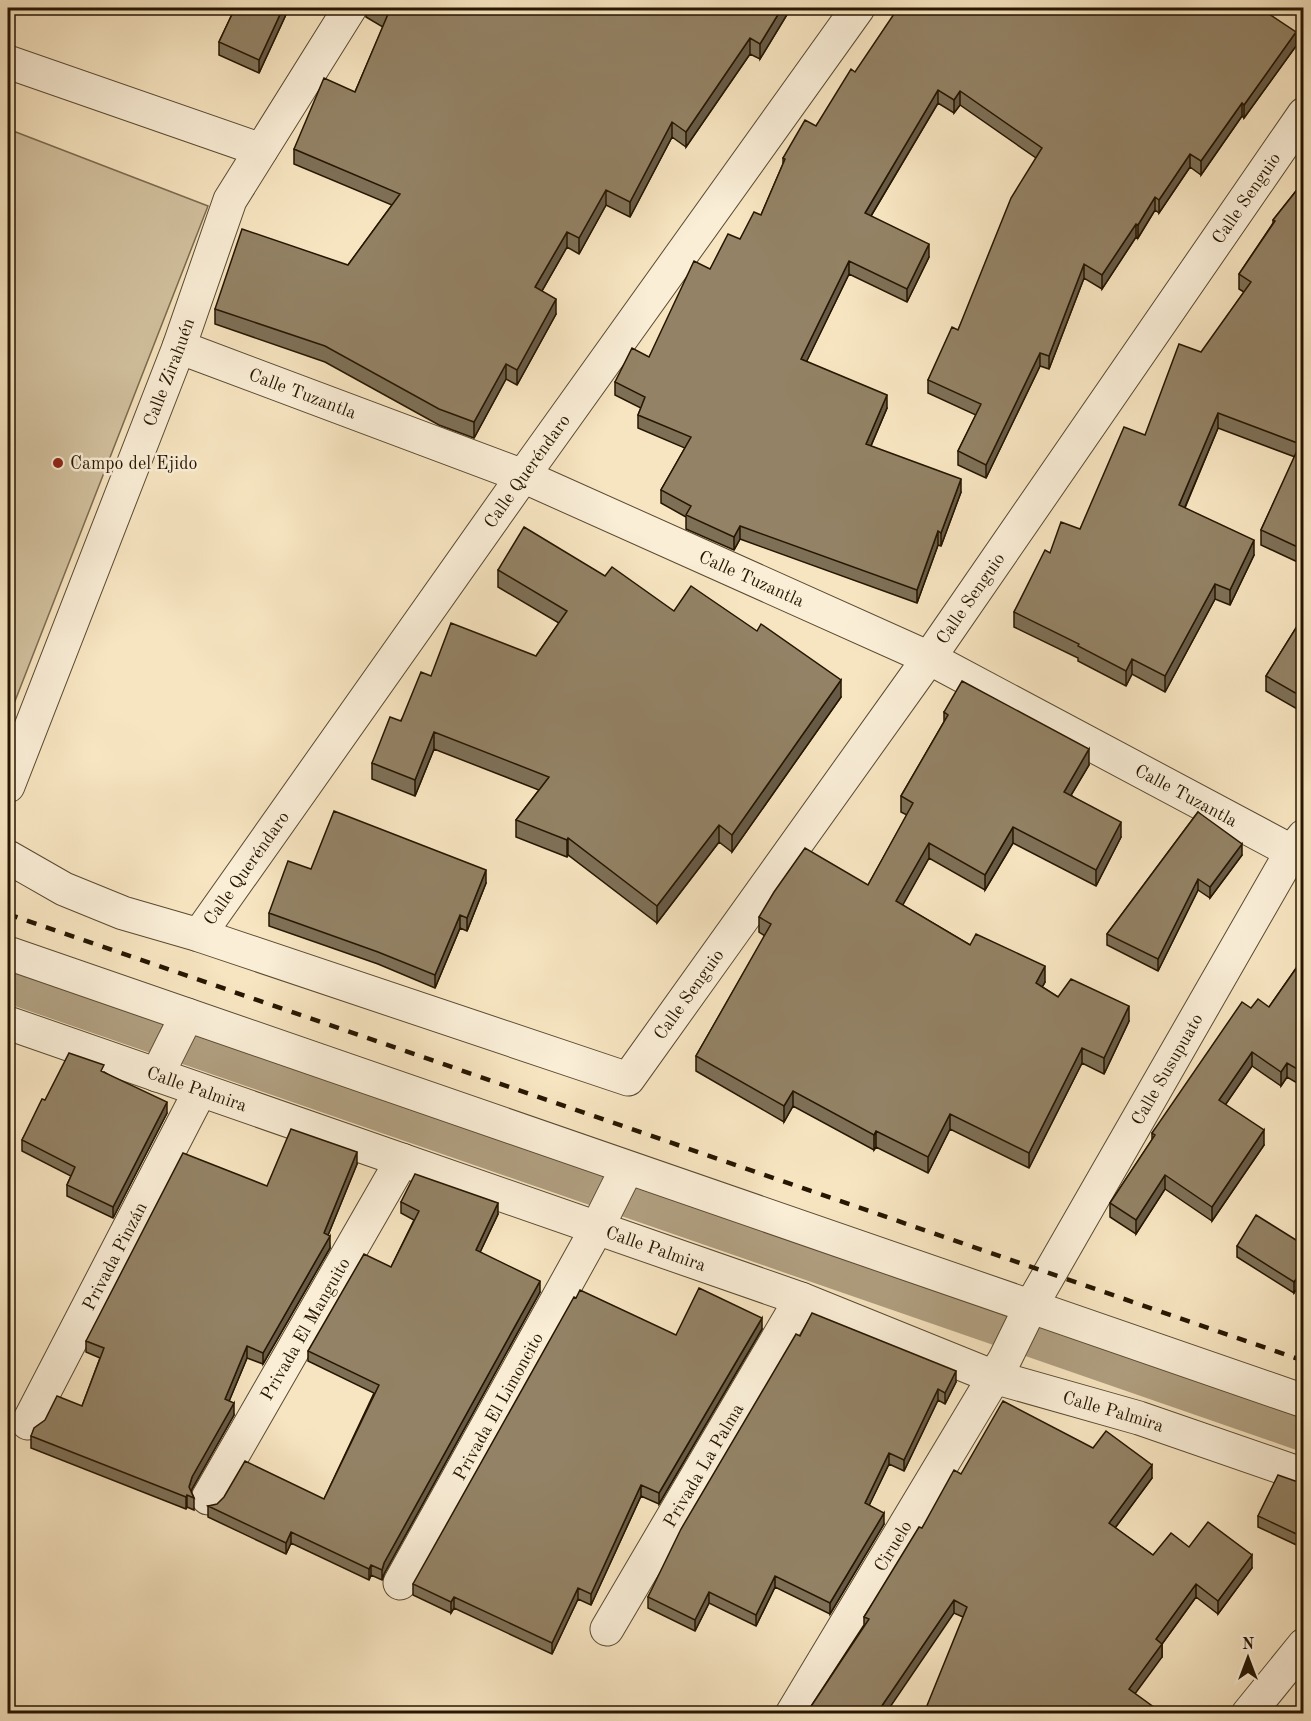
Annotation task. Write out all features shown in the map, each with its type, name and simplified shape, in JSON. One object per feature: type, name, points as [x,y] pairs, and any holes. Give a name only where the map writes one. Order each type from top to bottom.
[{"type":"street","name":"Calle Zirahuén","points":[[8,786],[179,347],[230,200],[350,8]]},
{"type":"street","name":"Calle Queréndaro","points":[[199,935],[523,476],[858,8]]},
{"type":"street","points":[[8,62],[261,150]]},
{"type":"street","name":"Calle Senguio","points":[[199,935],[628,1078],[929,658],[1304,114]]},
{"type":"street","name":"Calle Tuzantla","points":[[179,347],[523,476],[929,658],[1300,848]]},
{"type":"street","name":"Calle Susupuato","points":[[999,1368],[1028,1313],[1300,848]]},
{"type":"street","points":[[8,857],[64,889],[123,913],[199,935]]},
{"type":"street","points":[[8,953],[1028,1313],[1304,1401]]},
{"type":"street","points":[[158,1073],[186,1017]]},
{"type":"street","name":"Calle Palmira","points":[[8,1023],[158,1073],[200,1091],[598,1227],[1304,1475]]},
{"type":"street","name":"Privada Pinzán","points":[[28,1423],[200,1091]]},
{"type":"street","name":"Privada El Manguito","points":[[208,1498],[402,1160]]},
{"type":"street","name":"Privada El Limoncito","points":[[400,1583],[598,1227],[626,1170]]},
{"type":"street","name":"Privada La Palma","points":[[607,1629],[801,1299]]},
{"type":"street","name":"Ciruelo","points":[[792,1713],[999,1368]]},
{"type":"street","points":[[1248,1713],[1304,1645]]},
{"type":"shaded area","name":"Campo del Ejido","points":[[8,129],[208,206],[8,719]]},
{"type":"building","points":[[235,8],[283,8],[259,60],[219,42]]},
{"type":"building","points":[[376,8],[782,8],[760,44],[750,38],[686,132],[672,122],[630,202],[606,190],[579,238],[567,232],[535,287],[556,299],[517,370],[506,364],[474,422],[439,409],[325,346],[215,309],[242,229],[348,265],[400,194],[294,149],[324,78],[355,92],[388,14]]},
{"type":"building","points":[[898,8],[1260,8],[1296,32],[1201,161],[1190,154],[1159,200],[1155,197],[1102,275],[1084,264],[1049,356],[1040,353],[986,465],[958,451],[981,404],[928,380],[952,327],[958,330],[1011,198],[1042,148],[960,91],[954,100],[938,90],[865,213],[929,244],[907,289],[849,261],[801,359],[887,395],[866,444],[961,479],[941,533],[938,531],[917,590],[740,526],[734,537],[686,515],[691,506],[661,490],[691,437],[638,415],[645,397],[615,382],[632,348],[649,357],[694,261],[710,269],[728,234],[740,239],[754,212],[761,215],[785,159],[783,158],[805,120],[816,126],[851,69],[855,72]]},
{"type":"building","points":[[1304,181],[1304,550],[1261,530],[1300,444],[1218,413],[1179,505],[1254,540],[1230,590],[1215,584],[1165,676],[1132,659],[1126,671],[1078,646],[1079,644],[1014,612],[1045,550],[1050,553],[1061,522],[1080,529],[1124,427],[1145,435],[1179,344],[1201,352],[1251,282],[1239,274],[1275,221],[1273,220]]},
{"type":"building","points":[[524,527],[605,576],[612,567],[674,611],[691,586],[757,631],[761,624],[841,680],[732,835],[719,825],[657,906],[568,838],[567,840],[516,820],[549,777],[434,732],[415,780],[372,763],[390,717],[401,721],[421,672],[431,676],[451,623],[536,656],[567,611],[498,570]]},
{"type":"building","points":[[1304,615],[1304,698],[1266,676]]},
{"type":"building","points":[[962,681],[1089,749],[1064,792],[1121,822],[1096,870],[1013,827],[985,875],[929,843],[896,901],[970,945],[976,934],[1045,966],[1036,983],[1058,997],[1071,979],[1129,1006],[1104,1058],[1082,1048],[1029,1153],[950,1114],[928,1157],[876,1131],[874,1135],[793,1091],[784,1106],[696,1056],[771,924],[759,917],[805,848],[868,885],[913,803],[901,796],[948,715],[944,712]]},
{"type":"building","points":[[334,811],[486,870],[467,918],[460,915],[435,975],[269,913],[288,861],[311,869]]},
{"type":"building","points":[[1198,812],[1242,844],[1210,887],[1198,879],[1158,959],[1107,934]]},
{"type":"building","points":[[1304,957],[1304,1073],[1287,1063],[1281,1072],[1252,1052],[1219,1100],[1264,1130],[1212,1207],[1165,1175],[1136,1220],[1110,1203],[1155,1135],[1152,1133],[1242,1002],[1251,1008],[1258,999],[1269,1007]]},
{"type":"building","points":[[69,1053],[104,1065],[101,1071],[167,1102],[113,1207],[67,1185],[75,1167],[22,1140],[42,1099],[45,1100]]},
{"type":"building","points":[[291,1129],[357,1152],[324,1233],[330,1236],[263,1353],[247,1346],[225,1399],[234,1403],[192,1477],[189,1487],[194,1498],[187,1495],[186,1497],[31,1436],[34,1428],[45,1420],[57,1396],[82,1406],[104,1348],[86,1341],[183,1153],[267,1186]]},
{"type":"building","points":[[415,1174],[498,1203],[476,1250],[540,1281],[382,1570],[371,1565],[369,1569],[291,1532],[286,1543],[208,1506],[217,1504],[224,1497],[245,1461],[324,1499],[379,1385],[308,1351],[364,1254],[391,1267],[419,1211],[401,1202]]},
{"type":"building","points":[[1256,1215],[1304,1245],[1304,1268],[1294,1282],[1237,1246]]},
{"type":"building","points":[[699,1288],[762,1318],[659,1493],[641,1485],[591,1594],[578,1588],[552,1643],[454,1597],[451,1602],[413,1584],[580,1290],[676,1335]]},
{"type":"building","points":[[812,1313],[956,1371],[945,1393],[938,1389],[904,1460],[889,1453],[865,1503],[884,1513],[830,1603],[775,1576],[756,1615],[709,1592],[695,1620],[648,1597],[681,1529],[796,1334],[800,1336]]},
{"type":"building","points":[[1003,1401],[1093,1448],[1106,1431],[1152,1465],[1109,1523],[1153,1555],[1171,1533],[1189,1547],[1208,1522],[1252,1555],[1218,1601],[1196,1584],[1156,1639],[1162,1644],[1129,1689],[1162,1713],[924,1713],[967,1607],[954,1600],[877,1713],[805,1713],[869,1619],[864,1617],[919,1527],[922,1528],[954,1470],[961,1474]]},
{"type":"building","points":[[1278,1475],[1304,1482],[1303,1537],[1258,1516]]},
{"type":"waterway","points":[[8,983],[1304,1432]]},
{"type":"railway","points":[[8,914],[1304,1361]]},
{"type":"place","name":"Campo del Ejido","points":[[58,463]]}]
